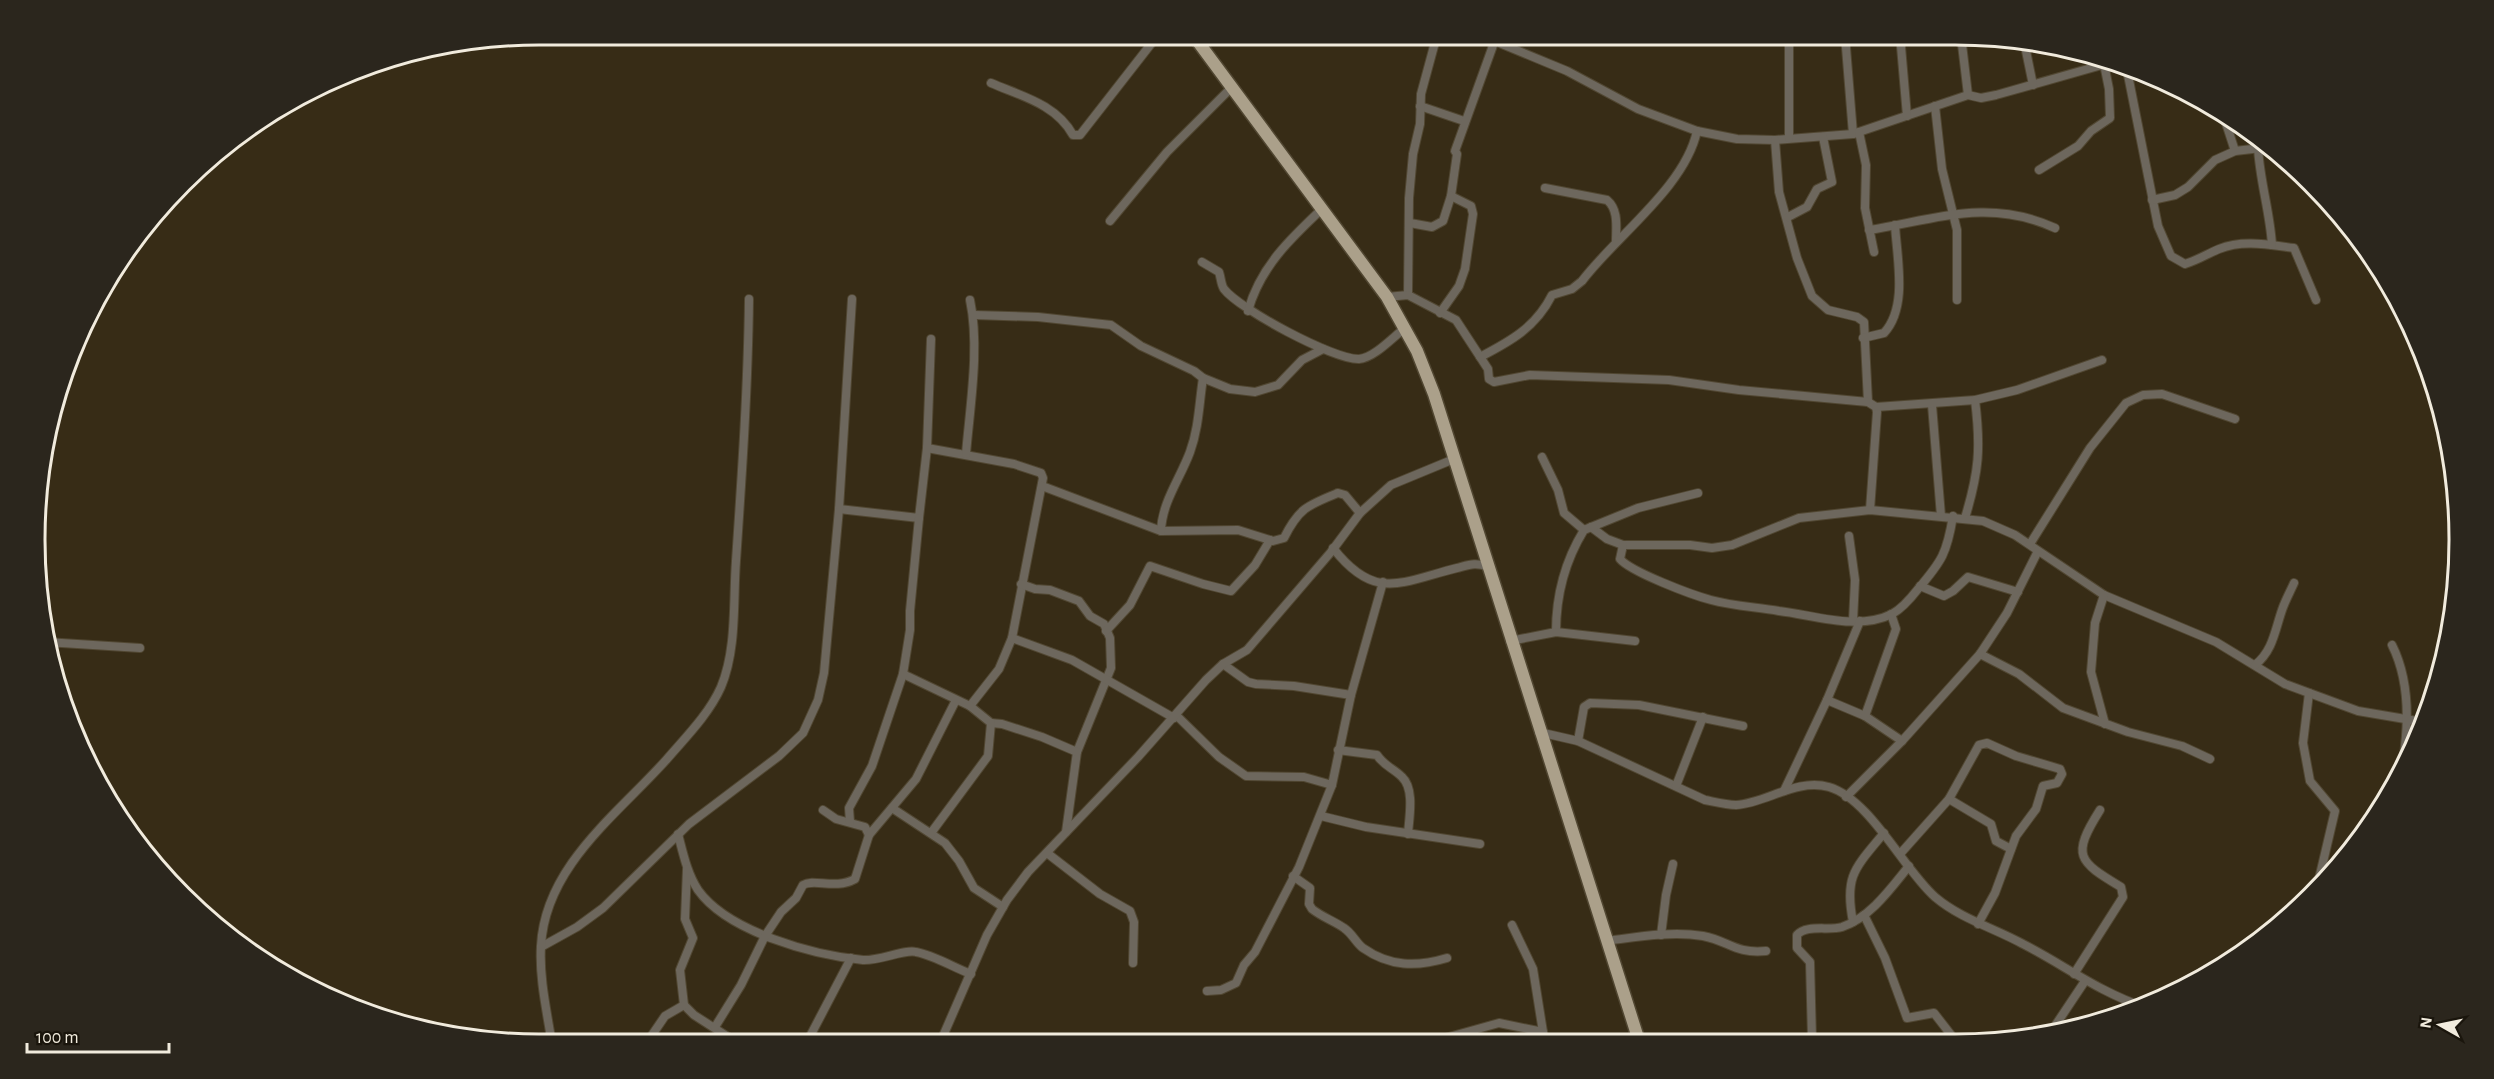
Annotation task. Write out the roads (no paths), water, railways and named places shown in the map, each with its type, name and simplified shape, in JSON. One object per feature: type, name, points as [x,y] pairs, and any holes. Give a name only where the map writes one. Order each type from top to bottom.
[{"type":"main road","points":[[1201,45],[1387,297],[1426,371],[1637,1034]]},
{"type":"street","points":[[991,83],[1045,105],[1060,117],[1072,135],[1080,135],[1150,45]]},
{"type":"street","points":[[1408,295],[1411,175],[1420,124],[1420,94],[1434,45]]},
{"type":"street","points":[[1410,223],[1424,227],[1440,226],[1451,196],[1457,154],[1455,151],[1493,45]]},
{"type":"street","points":[[1507,45],[1567,71],[1638,109],[1697,131],[1737,139],[1775,140],[1856,133],[1968,95],[1980,98],[2097,66]]},
{"type":"street","points":[[1789,45],[1789,138]]},
{"type":"street","points":[[1846,45],[1856,133],[1866,165],[1864,201],[1874,252]]},
{"type":"street","points":[[1901,45],[1907,116]]},
{"type":"street","points":[[1962,45],[1968,95]]},
{"type":"street","points":[[2026,50],[2033,85]]},
{"type":"street","points":[[2039,170],[2078,146],[2091,131],[2110,118],[2109,89],[2105,69]]},
{"type":"street","points":[[2128,77],[2152,200],[2166,249],[2177,261],[2185,264],[2219,249],[2241,244],[2294,248],[2316,300]]},
{"type":"street","points":[[1110,221],[1167,152],[1233,86]]},
{"type":"street","points":[[1420,106],[1464,122]]},
{"type":"street","points":[[1935,106],[1942,169],[1955,215],[1959,243],[1957,300]]},
{"type":"street","points":[[2227,127],[2235,151]]},
{"type":"street","points":[[1480,357],[1522,333],[1541,315],[1552,295],[1577,286],[1641,217],[1686,159],[1697,131]]},
{"type":"street","points":[[1788,217],[1807,207],[1817,189],[1832,182],[1823,137]]},
{"type":"street","points":[[1775,140],[1779,192],[1788,217],[1797,258],[1812,296],[1828,310],[1861,319],[1865,329],[1863,338],[1872,404],[1870,510]]},
{"type":"street","points":[[2152,200],[2175,195],[2188,187],[2215,160],[2235,151],[2257,148]]},
{"type":"street","points":[[2258,149],[2260,182],[2271,218],[2272,245]]},
{"type":"street","points":[[1545,188],[1607,200],[1614,206],[1616,213],[1616,242]]},
{"type":"street","points":[[1440,313],[1459,286],[1465,269],[1473,214],[1471,206],[1451,196]]},
{"type":"street","points":[[1248,311],[1253,294],[1269,264],[1323,208]]},
{"type":"street","points":[[1869,230],[1990,211],[2011,213],[2055,228]]},
{"type":"street","points":[[1863,338],[1884,333],[1895,318],[1898,285],[1895,225]]},
{"type":"street","points":[[1202,262],[1220,272],[1224,289],[1248,311],[1323,349],[1354,358],[1365,358],[1405,328]]},
{"type":"street","points":[[1387,297],[1408,295],[1456,320],[1488,369],[1488,376],[1494,382],[1530,375],[1670,380],[1872,404],[1932,405],[1975,400],[2017,390],[2102,360]]},
{"type":"street","points":[[550,1034],[544,999],[541,947],[548,906],[567,868],[695,726],[722,686],[732,617],[749,372],[749,299]]},
{"type":"street","points":[[541,947],[578,927],[603,908],[678,834],[779,756],[803,733],[818,700],[824,673],[839,509],[852,299]]},
{"type":"street","points":[[966,454],[973,368],[974,315],[970,300]]},
{"type":"street","points":[[974,315],[1038,317],[1111,325],[1141,346],[1194,371],[1203,378],[1230,389],[1255,392],[1266,390],[1283,380],[1305,357],[1323,349]]},
{"type":"street","points":[[850,822],[849,808],[872,766],[903,674],[910,630],[909,611],[927,448],[931,339]]},
{"type":"street","points":[[1161,531],[1166,502],[1182,470],[1197,427],[1203,378]]},
{"type":"street","points":[[2030,544],[2090,448],[2126,403],[2143,395],[2162,394],[2235,419]]},
{"type":"street","points":[[1965,518],[1975,484],[1979,456],[1975,400]]},
{"type":"street","points":[[1932,405],[1941,516]]},
{"type":"street","points":[[927,448],[966,454],[1041,473],[1042,486],[1012,638],[999,669],[970,706]]},
{"type":"street","points":[[1542,457],[1558,490],[1564,513],[1607,539],[1623,545],[1723,547],[1798,518],[1870,510],[1907,516],[1953,516],[2000,527],[2030,544],[2104,595],[2216,642],[2273,678],[2358,711],[2415,720]]},
{"type":"street","points":[[944,1034],[1003,907],[1028,872],[1223,664],[1247,650],[1360,513],[1391,485],[1454,459]]},
{"type":"street","points":[[1042,486],[1161,531],[1238,530],[1280,542],[1295,517],[1306,507],[1338,492],[1345,495],[1360,513]]},
{"type":"street","points":[[1556,632],[1560,588],[1571,554],[1587,528],[1638,508],[1698,493]]},
{"type":"street","points":[[839,509],[920,518]]},
{"type":"street","points":[[1623,545],[1620,559],[1624,563],[1641,573],[1704,598],[1856,621],[1891,614],[1901,608],[1942,561],[1953,516]]},
{"type":"street","points":[[1784,791],[1827,700],[1856,621],[1856,580],[1849,536]]},
{"type":"street","points":[[1106,631],[1130,605],[1150,566],[1231,591],[1255,565],[1270,540]]},
{"type":"street","points":[[1333,548],[1355,572],[1370,581],[1413,582],[1437,573],[1478,563],[1488,567]]},
{"type":"street","points":[[1846,797],[1902,741],[1980,654],[2018,592],[2038,551]]},
{"type":"street","points":[[1920,586],[1944,596],[1968,577],[2018,592]]},
{"type":"street","points":[[1207,991],[1221,990],[1236,983],[1244,965],[1256,952],[1321,816],[1332,785],[1351,695],[1383,582]]},
{"type":"street","points":[[2255,665],[2261,660],[2276,634],[2282,608],[2294,583]]},
{"type":"street","points":[[1021,584],[1035,589],[1050,590],[1079,600],[1090,616],[1104,624],[1113,656],[1106,680],[1077,752],[1066,834]]},
{"type":"street","points":[[2104,595],[2095,623],[2091,672],[2105,724]]},
{"type":"street","points":[[1865,716],[1896,629],[1891,614]]},
{"type":"street","points":[[1510,640],[1556,632],[1635,641]]},
{"type":"street","points":[[1012,638],[1072,660],[1175,716],[1219,757],[1246,776],[1304,777],[1332,785]]},
{"type":"street","points":[[57,643],[140,648]]},
{"type":"street","points":[[2392,645],[2402,669],[2408,718],[2405,742]]},
{"type":"street","points":[[1980,654],[2019,674],[2063,708],[2105,724],[2167,741],[2210,759]]},
{"type":"street","points":[[1223,664],[1248,682],[1256,684],[1294,686],[1351,695]]},
{"type":"street","points":[[903,674],[970,706],[991,723],[1002,724],[1042,737],[1077,752]]},
{"type":"street","points":[[2309,693],[2303,743],[2310,781],[2334,807],[2334,818],[2321,871]]},
{"type":"street","points":[[715,1027],[741,985],[765,936],[807,882],[830,886],[855,879],[869,835],[916,779],[956,700]]},
{"type":"street","points":[[1827,700],[1865,716],[1902,741]]},
{"type":"street","points":[[1578,741],[1584,707],[1590,703],[1639,705],[1743,726]]},
{"type":"street","points":[[1676,786],[1703,717]]},
{"type":"street","points":[[931,833],[988,756],[991,723]]},
{"type":"street","points":[[1539,732],[1578,741],[1705,800],[1735,805],[1784,791],[1822,786],[1846,797],[1884,833],[1935,897],[1978,924],[2024,944],[2106,993],[2129,1002]]},
{"type":"street","points":[[1900,854],[1950,800],[1976,749],[1983,743],[2060,769],[2062,774],[2057,783],[2043,786],[2036,808],[2016,836],[1995,893],[1978,924]]},
{"type":"street","points":[[1338,750],[1377,755],[1383,765],[1404,778],[1409,791],[1408,834]]},
{"type":"street","points":[[1950,800],[1991,824],[1996,841],[2011,849]]},
{"type":"street","points":[[892,808],[945,843],[960,861],[974,888],[1003,907]]},
{"type":"street","points":[[823,810],[836,819],[865,827],[869,835]]},
{"type":"street","points":[[2074,974],[2123,897],[2121,888],[2085,863],[2082,854],[2085,834],[2100,810]]},
{"type":"street","points":[[1321,816],[1408,834],[1480,844]]},
{"type":"street","points":[[1853,922],[1848,896],[1852,876],[1884,833]]},
{"type":"street","points":[[678,834],[687,868],[699,890],[720,911],[765,936],[803,948],[865,960],[892,958],[915,951],[971,974]]},
{"type":"street","points":[[1047,853],[1100,894],[1130,911],[1134,922],[1133,963]]},
{"type":"street","points":[[1661,934],[1673,864]]},
{"type":"street","points":[[1809,1034],[1810,962],[1797,948],[1797,935],[1806,930],[1831,930],[1853,922],[1864,915],[1909,866]]},
{"type":"street","points":[[687,868],[685,919],[693,938],[680,970],[684,1005],[694,1015],[725,1034]]},
{"type":"street","points":[[1293,876],[1310,888],[1309,904],[1312,909],[1347,930],[1355,941],[1379,959],[1389,963],[1423,964],[1448,958]]},
{"type":"street","points":[[1864,915],[1885,958],[1905,1016],[1910,1020],[1934,1013],[1950,1034]]},
{"type":"street","points":[[1460,1034],[1499,1023],[1543,1032],[1533,969],[1512,925]]},
{"type":"street","points":[[1606,940],[1661,934],[1703,936],[1742,952],[1766,951]]},
{"type":"street","points":[[811,1034],[851,958]]},
{"type":"street","points":[[2057,1023],[2085,981]]},
{"type":"street","points":[[653,1034],[665,1016],[684,1005]]}]
